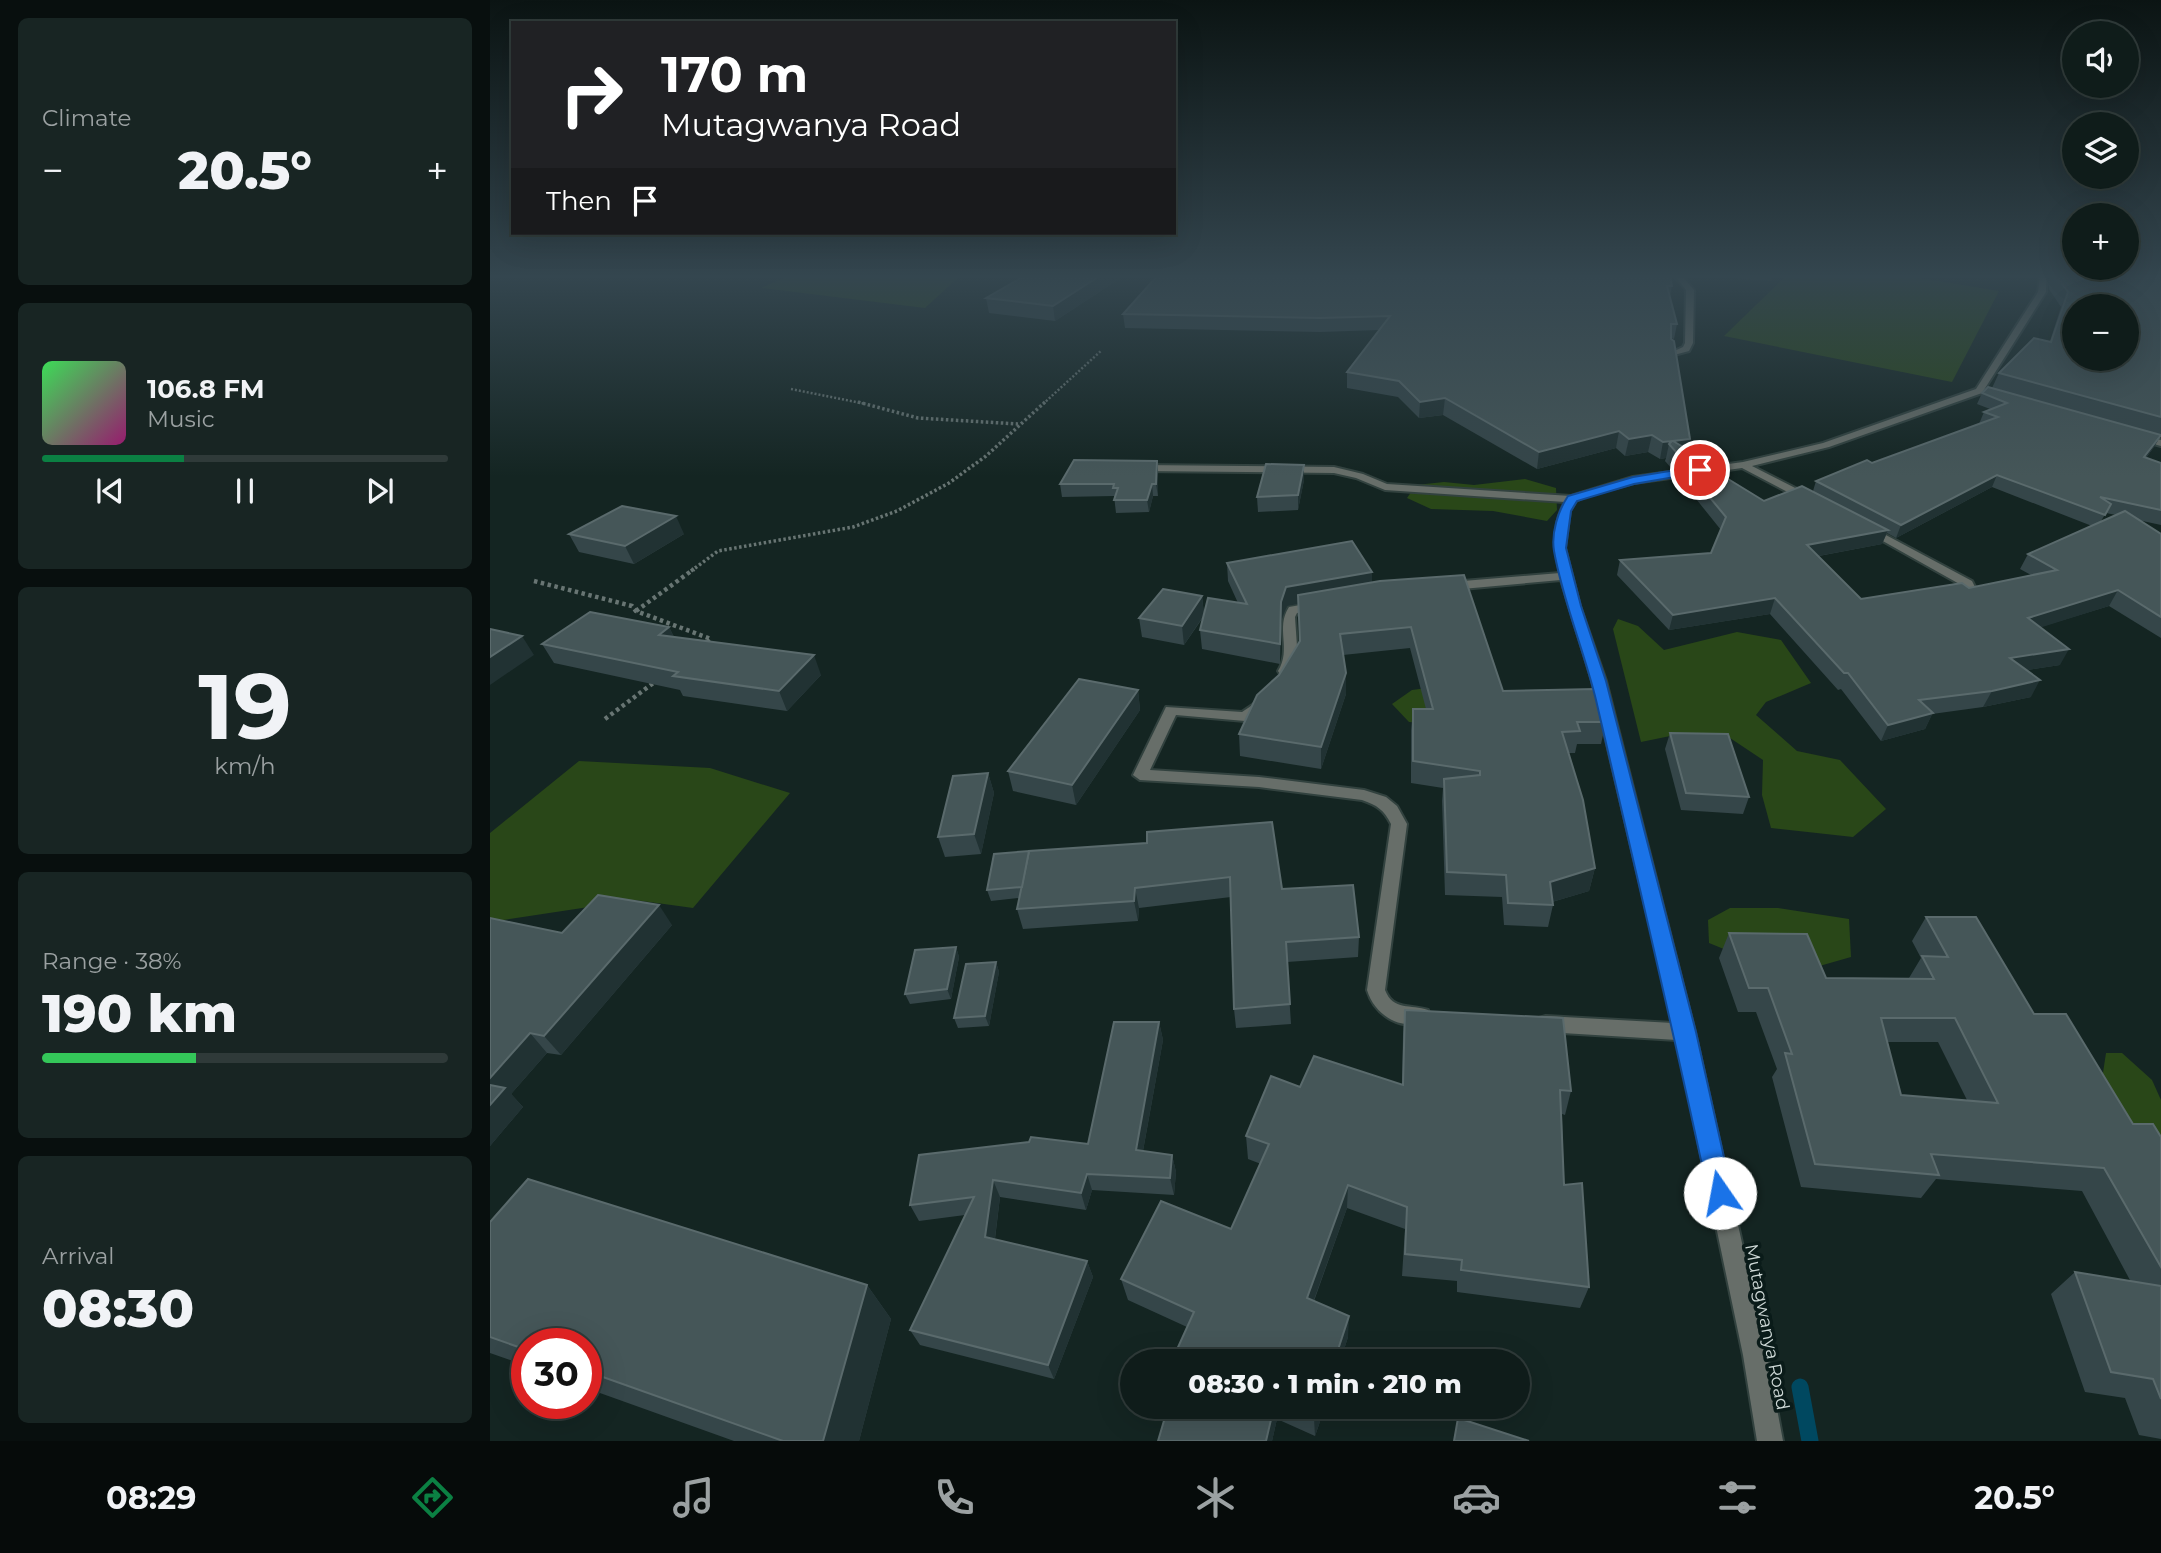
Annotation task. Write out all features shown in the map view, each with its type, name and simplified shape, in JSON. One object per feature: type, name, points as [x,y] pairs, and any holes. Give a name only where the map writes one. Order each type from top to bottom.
[{"type":"street","points":[[1674,353],[1686,349],[1689,342]]},
{"type":"street","points":[[1134,467],[1334,470],[1385,487],[1572,499],[1633,481],[1743,465],[1826,445],[1985,393],[2014,342]]},
{"type":"street","points":[[2122,432],[2161,443]]},
{"type":"street","points":[[1743,465],[1817,503]]},
{"type":"street","name":"Mutagwanya Road","points":[[1572,499],[1565,511],[1559,548],[1599,681],[1685,1032],[1755,1355],[1770,1441]]},
{"type":"street","points":[[1854,522],[1962,579],[1970,589],[1939,596]]},
{"type":"street","points":[[1431,588],[1566,576]]},
{"type":"street","points":[[1332,603],[1293,610],[1289,617],[1291,661],[1276,687],[1245,717],[1171,710],[1140,775],[1259,782],[1364,795],[1381,801],[1392,810],[1399,824],[1376,990],[1379,1003],[1389,1012],[1436,1017]]},
{"type":"street","points":[[1533,1023],[1685,1032]]},
{"type":"path","points":[[636,611],[718,551],[853,527],[897,511],[949,483],[986,456],[1102,350]]},
{"type":"path","points":[[791,389],[863,403],[918,418],[1019,424]]},
{"type":"path","points":[[534,581],[632,606],[636,611],[711,639],[701,647]]},
{"type":"path","points":[[605,719],[658,679]]},
{"type":"green space","points":[[1755,342],[1973,342],[1952,382]]},
{"type":"green space","points":[[1525,479],[1556,488],[1557,510],[1547,521],[1493,511],[1431,509],[1407,498],[1416,485],[1444,482],[1474,485]]},
{"type":"green space","points":[[1618,619],[1638,626],[1664,650],[1737,632],[1781,640],[1811,683],[1766,702],[1756,715],[1797,751],[1840,760],[1886,809],[1853,837],[1771,828],[1762,795],[1763,760],[1727,736],[1685,733],[1641,742],[1613,629]]},
{"type":"green space","points":[[1464,683],[1457,726],[1409,722],[1392,704],[1412,690]]},
{"type":"green space","points":[[579,761],[710,768],[790,793],[693,908],[635,900],[490,922],[490,833]]},
{"type":"green space","points":[[1730,908],[1778,908],[1849,919],[1851,957],[1788,975],[1709,943],[1708,920]]},
{"type":"green space","points":[[2106,1053],[2122,1053],[2152,1080],[2161,1100],[2161,1192],[2101,1086]]},
{"type":"building","points":[[1370,342],[1674,342],[1690,439],[1673,441],[1688,450],[1676,452],[1669,444],[1672,441],[1663,442],[1652,435],[1629,439],[1619,431],[1539,452],[1445,398],[1420,402],[1399,381],[1347,372]]},
{"type":"building","points":[[2030,342],[2062,342],[2062,371],[2139,371],[2139,342],[2161,342],[2161,417],[1999,373]]},
{"type":"building","points":[[1988,387],[2161,435],[2144,457],[2161,463],[2161,510],[2100,497],[2111,504],[2105,515],[1997,475],[1901,525],[1816,481],[1867,460],[1872,463],[1998,417],[1984,412],[2007,403],[1982,393]]},
{"type":"building","points":[[1074,460],[1157,461],[1156,484],[1152,484],[1147,500],[1114,500],[1118,488],[1113,488],[1114,484],[1060,484]]},
{"type":"building","points":[[1702,463],[1764,501],[1802,486],[1888,530],[1807,545],[1861,599],[1962,583],[1969,588],[2057,570],[2028,554],[2125,511],[2161,534],[2161,617],[2118,590],[2028,618],[2069,649],[2010,658],[2040,680],[1992,691],[1919,700],[1933,713],[1888,725],[1848,673],[1844,673],[1775,598],[1673,615],[1620,560],[1711,553],[1726,517],[1683,465]]},
{"type":"building","points":[[1266,464],[1304,465],[1298,495],[1257,497]]},
{"type":"building","points":[[622,506],[676,516],[625,546],[569,534]]},
{"type":"building","points":[[1352,541],[1372,572],[1286,587],[1281,602],[1280,644],[1200,630],[1208,598],[1247,604],[1227,563]]},
{"type":"building","points":[[1464,575],[1503,691],[1595,689],[1606,722],[1577,722],[1580,731],[1562,732],[1583,800],[1595,868],[1550,882],[1553,905],[1508,903],[1506,875],[1447,872],[1444,779],[1480,775],[1480,771],[1413,761],[1413,709],[1433,709],[1411,627],[1340,634],[1346,673],[1321,747],[1239,734],[1257,695],[1279,675],[1300,641],[1298,595],[1380,581]]},
{"type":"building","points":[[1163,589],[1202,596],[1182,626],[1139,618]]},
{"type":"building","points":[[590,612],[669,627],[659,635],[814,655],[779,691],[673,676],[678,672],[542,644]]},
{"type":"building","points":[[490,629],[522,636],[490,657]]},
{"type":"building","points":[[1079,679],[1138,690],[1072,785],[1008,771]]},
{"type":"building","points":[[1670,733],[1728,734],[1749,797],[1686,793]]},
{"type":"building","points":[[988,773],[974,834],[938,837],[953,776]]},
{"type":"building","points":[[1272,822],[1282,889],[1353,885],[1359,937],[1286,942],[1290,1004],[1234,1009],[1230,877],[1135,888],[1134,901],[1017,909],[1029,851],[1147,843],[1147,832]]},
{"type":"building","points":[[1029,851],[1022,887],[987,890],[994,854]]},
{"type":"building","points":[[598,895],[659,905],[544,1036],[530,1033],[490,1078],[490,918],[562,933]]},
{"type":"building","points":[[1926,917],[1976,917],[2034,1014],[2066,1014],[2133,1124],[2153,1124],[2161,1137],[2161,1267],[2104,1168],[1931,1154],[1939,1175],[1815,1164],[1785,1053],[1792,1054],[1768,988],[1749,988],[1729,933],[1807,934],[1826,978],[1934,979],[1922,956],[1948,957]],"holes":[[[1881,1018],[1955,1018],[1998,1103],[1901,1095]]]},
{"type":"building","points":[[956,947],[947,989],[905,994],[915,950]]},
{"type":"building","points":[[996,962],[985,1016],[954,1018],[966,964]]},
{"type":"building","points":[[1405,1010],[1563,1018],[1571,1091],[1560,1090],[1564,1185],[1582,1183],[1589,1287],[1461,1270],[1462,1260],[1405,1254],[1407,1207],[1348,1185],[1307,1298],[1349,1316],[1338,1349],[1177,1349],[1194,1312],[1121,1279],[1161,1201],[1231,1229],[1269,1144],[1246,1136],[1271,1076],[1300,1087],[1314,1056],[1403,1085]]},
{"type":"building","points":[[1114,1022],[1159,1022],[1136,1150],[1172,1155],[1170,1178],[1087,1174],[1081,1193],[993,1180],[985,1237],[1087,1261],[1048,1365],[910,1330],[974,1197],[910,1205],[919,1155],[1029,1142],[1031,1137],[1088,1144]]},
{"type":"building","points":[[490,1085],[505,1088],[490,1105]]},
{"type":"building","points":[[528,1179],[867,1285],[823,1441],[783,1441],[602,1377],[602,1328],[511,1328],[511,1344],[490,1337],[490,1222]]},
{"type":"building","points":[[2075,1272],[2161,1286],[2161,1399],[2153,1379],[2111,1372]]},
{"type":"building","points":[[1164,1419],[1271,1419],[1266,1441],[1158,1441]]},
{"type":"building","points":[[1458,1419],[1461,1419],[1529,1441],[1454,1441]]},
{"type":"waterway","points":[[1800,1387],[1810,1441]]},
{"type":"route","points":[[1700,470],[1633,481],[1584,493],[1572,499],[1565,511],[1559,548],[1574,606],[1599,681],[1685,1032],[1720,1193]]}]
